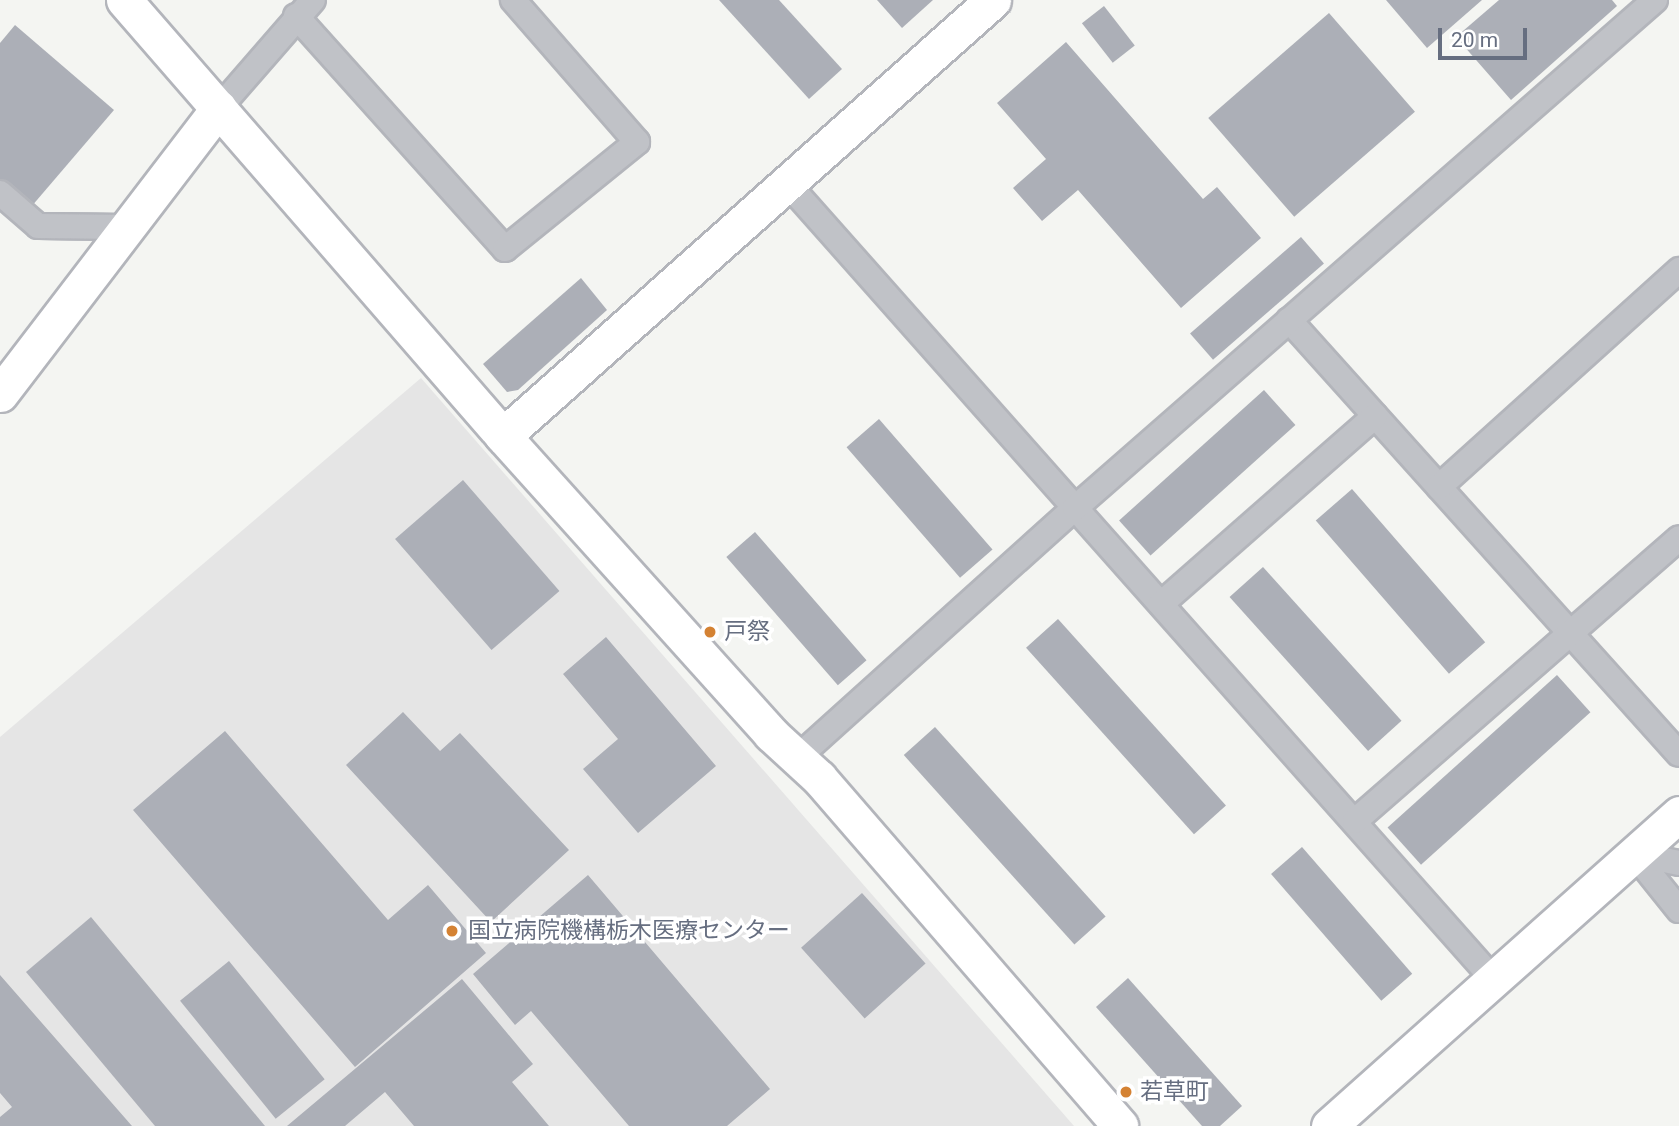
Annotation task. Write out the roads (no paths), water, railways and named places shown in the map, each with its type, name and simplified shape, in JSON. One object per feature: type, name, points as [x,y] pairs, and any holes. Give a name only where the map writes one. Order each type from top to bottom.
[{"type":"street","points":[[0,394],[219,108],[304,8],[505,249],[637,142],[513,0]]},
{"type":"street","points":[[503,436],[993,0]]},
{"type":"street","points":[[797,758],[1075,508],[1655,0]]},
{"type":"street","points":[[134,4],[219,108],[503,436],[797,758],[1120,1126]]},
{"type":"street","points":[[786,182],[1493,979]]},
{"type":"street","points":[[0,192],[38,226],[127,227]]},
{"type":"street","points":[[1439,488],[1679,270]]},
{"type":"street","points":[[1289,320],[1679,754]]},
{"type":"street","points":[[1161,604],[1375,416]]},
{"type":"street","points":[[1355,821],[1679,538]]},
{"type":"street","points":[[1329,1126],[1679,814]]},
{"type":"street","points":[[1634,854],[1679,863]]},
{"type":"street","points":[[1634,854],[1679,910]]},
{"type":"place","name":"戸祭","points":[[710,632]]},
{"type":"place","name":"国立病院機構栃木医療センター","points":[[452,931]]},
{"type":"place","name":"若草町","points":[[1126,1092]]}]
